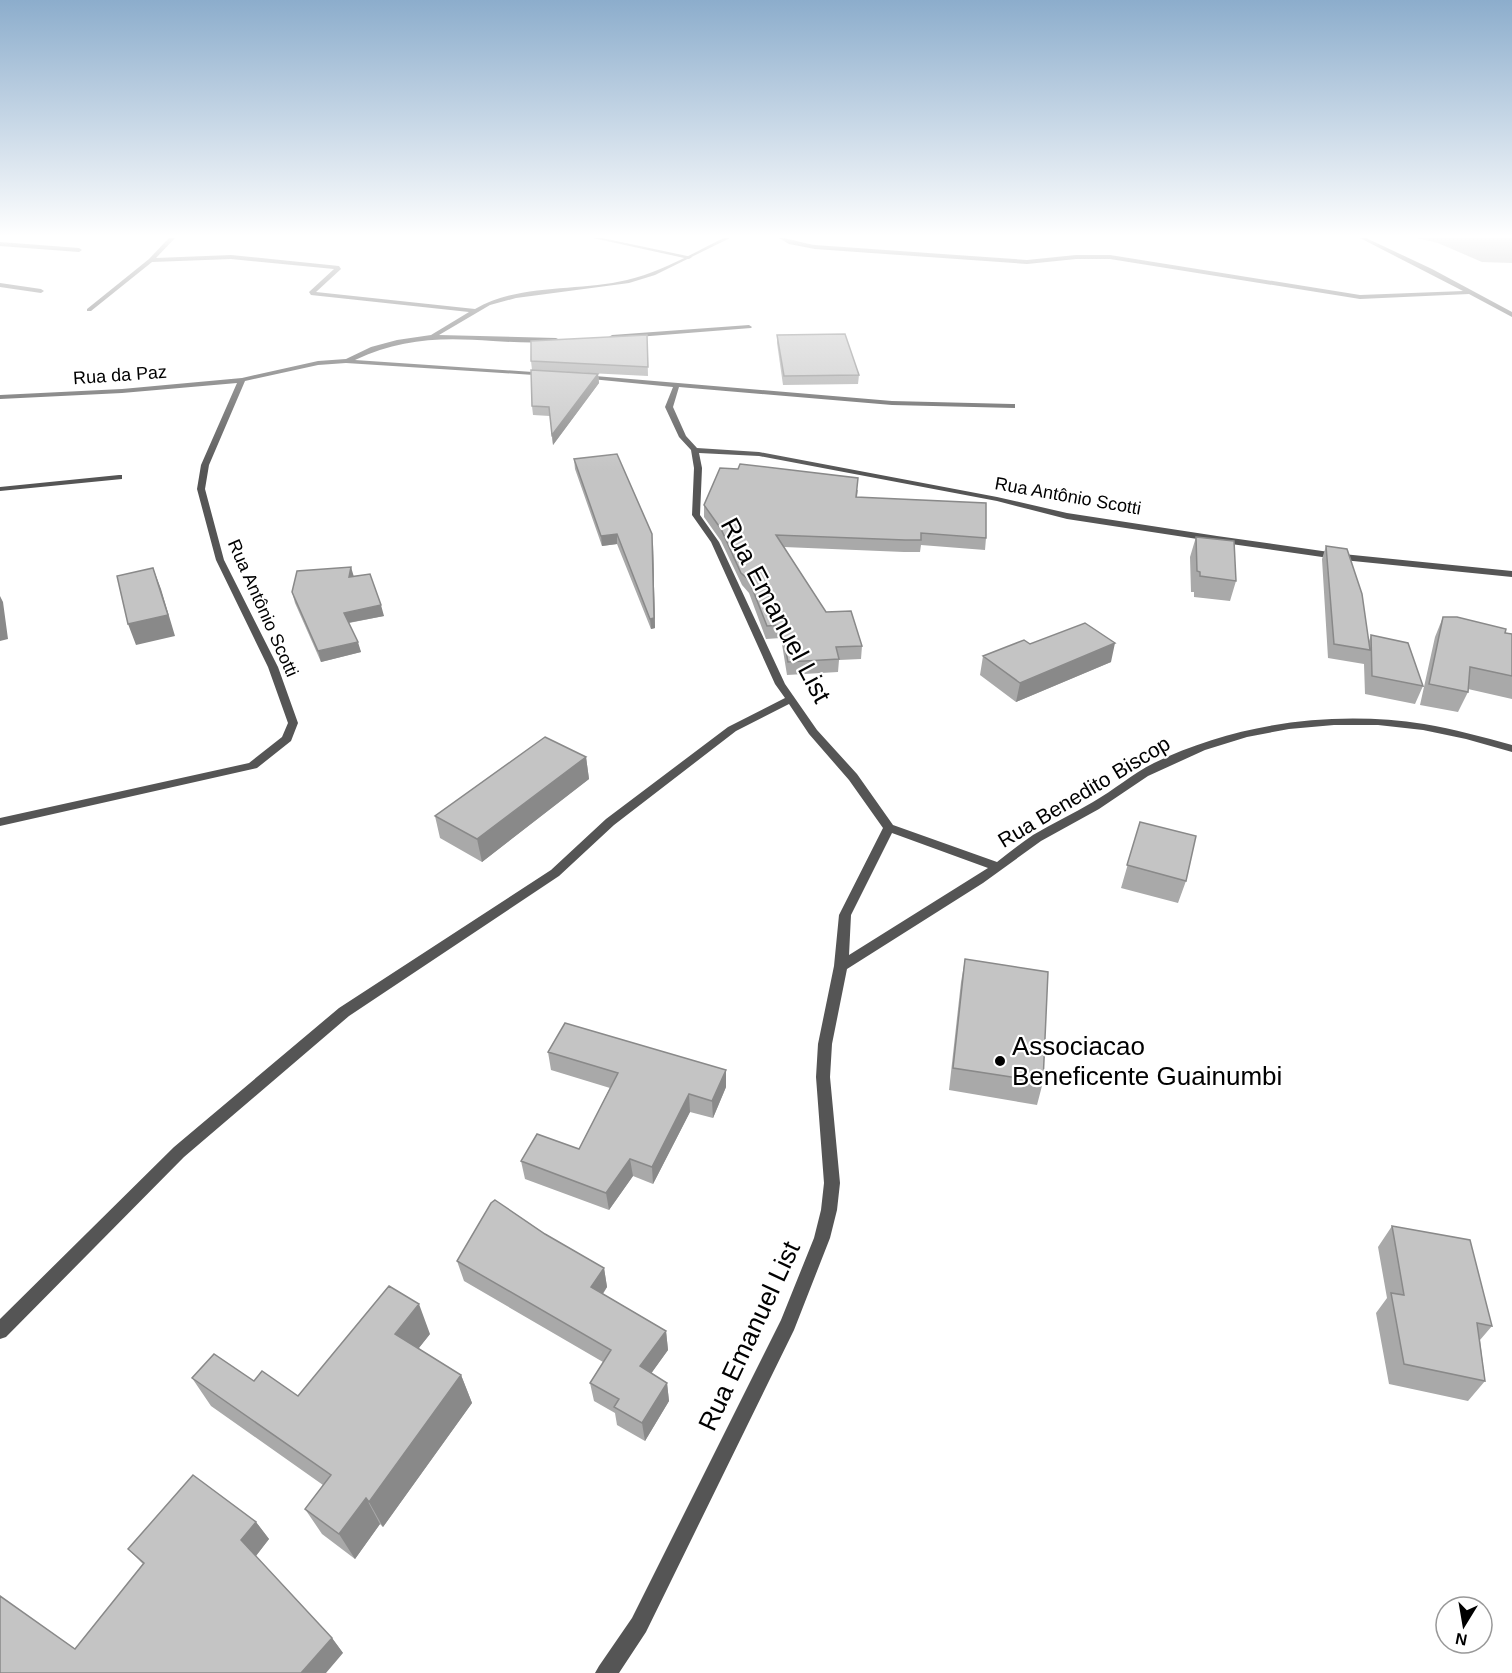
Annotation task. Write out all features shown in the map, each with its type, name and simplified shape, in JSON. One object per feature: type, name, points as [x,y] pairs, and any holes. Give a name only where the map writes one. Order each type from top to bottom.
[{"type":"street","points":[[433,336],[467,316]]},
{"type":"street","points":[[599,338],[749,327]]},
{"type":"street","points":[[346,361],[370,348],[433,336],[565,340]]},
{"type":"street","points":[[242,380],[318,363],[346,361],[562,376]]},
{"type":"street","points":[[573,377],[892,403],[1012,406]]},
{"type":"street","name":"Rua da Paz","points":[[0,396],[122,391],[242,380]]},
{"type":"street","name":"Rua Antônio Scotti","points":[[0,822],[253,766],[287,739],[293,723],[273,667],[220,560],[201,489],[205,465],[242,380]]},
{"type":"street","points":[[677,384],[669,407],[683,437],[695,450]]},
{"type":"street","name":"Rua Antônio Scotti","points":[[695,450],[759,454],[997,499],[1067,516],[1217,539],[1343,557],[1512,574]]},
{"type":"street","name":"Rua Emanuel List","points":[[606,1673],[639,1624],[788,1324],[822,1238],[832,1183],[823,1077],[825,1044],[841,966],[845,915],[889,828],[853,777],[813,732],[791,699],[755,632],[715,542],[696,515],[698,468],[695,450]]},
{"type":"street","points":[[0,489],[119,477]]},
{"type":"street","points":[[0,1331],[179,1152],[344,1012],[555,873],[610,822],[732,729],[791,699]]},
{"type":"street","name":"Rua Benedito Biscop","points":[[841,966],[999,867],[1041,836],[1158,766],[1237,735],[1290,725],[1364,720],[1395,722],[1447,731],[1512,749]]},
{"type":"street","points":[[889,828],[999,867]]},
{"type":"building","points":[[845,334],[859,375],[784,376],[777,335]]},
{"type":"building","points":[[647,335],[648,367],[531,361],[531,341]]},
{"type":"building","points":[[531,370],[598,374],[552,435],[549,407],[532,406]]},
{"type":"building","points":[[617,454],[652,534],[654,618],[650,619],[617,534],[601,536],[574,459]]},
{"type":"building","points":[[740,464],[858,478],[856,497],[986,503],[986,538],[921,533],[921,540],[776,535],[826,612],[851,611],[862,646],[836,647],[839,659],[788,662],[781,625],[767,626],[749,580],[741,573],[721,529],[704,505],[720,468],[738,469]]},
{"type":"building","points":[[1196,537],[1234,541],[1236,581],[1200,576],[1200,572],[1197,571]]},
{"type":"building","points":[[1326,546],[1347,549],[1362,594],[1370,650],[1334,644]]},
{"type":"building","points":[[351,567],[349,577],[370,574],[381,605],[344,613],[358,642],[318,651],[292,592],[297,571]]},
{"type":"building","points":[[153,568],[168,615],[128,624],[117,576]]},
{"type":"building","points":[[1443,617],[1457,617],[1506,629],[1505,633],[1512,634],[1512,676],[1470,667],[1468,692],[1429,684]]},
{"type":"building","points":[[1085,623],[1115,643],[1020,683],[983,656],[1024,640],[1030,644]]},
{"type":"building","points":[[1371,635],[1408,643],[1423,686],[1372,676]]},
{"type":"building","points":[[545,737],[586,757],[477,839],[435,816]]},
{"type":"building","points":[[1140,822],[1196,836],[1186,881],[1127,865]]},
{"type":"building","points":[[965,959],[1048,972],[1043,1082],[953,1068]]},
{"type":"building","points":[[565,1023],[726,1070],[712,1101],[689,1094],[652,1167],[630,1159],[606,1193],[521,1161],[537,1134],[579,1149],[618,1073],[548,1052]]},
{"type":"building","points":[[495,1200],[545,1234],[604,1268],[591,1287],[666,1331],[640,1366],[667,1383],[642,1423],[614,1407],[619,1399],[590,1383],[611,1350],[457,1261],[491,1203]]},
{"type":"building","points":[[1392,1226],[1470,1240],[1492,1326],[1477,1323],[1485,1381],[1404,1364],[1391,1293],[1404,1295]]},
{"type":"building","points":[[389,1286],[419,1304],[395,1334],[461,1375],[369,1502],[366,1498],[339,1534],[305,1509],[331,1475],[192,1378],[214,1354],[254,1381],[262,1371],[298,1396]]},
{"type":"building","points":[[193,1475],[256,1522],[241,1540],[332,1638],[301,1673],[0,1673],[0,1596],[75,1649],[144,1563],[128,1549]]},
{"type":"place","name":"Associacao Beneficente Guainumbi","points":[[1000,1061]]}]
